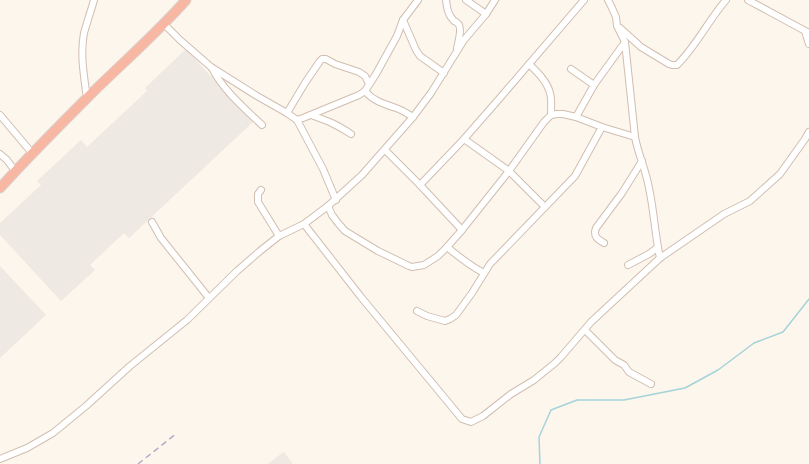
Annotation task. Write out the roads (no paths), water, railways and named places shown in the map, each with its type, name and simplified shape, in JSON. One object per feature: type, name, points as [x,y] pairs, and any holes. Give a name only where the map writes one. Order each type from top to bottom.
[{"type":"highway","points":[[0,188],[32,153],[164,24],[186,0]]},
{"type":"street","points":[[87,98],[83,45],[84,34],[94,0]]},
{"type":"street","points":[[296,120],[359,95],[365,91],[397,36],[404,20],[418,0]]},
{"type":"street","points":[[446,0],[450,17],[460,27],[457,51]]},
{"type":"street","points":[[466,0],[486,14]]},
{"type":"street","points":[[0,459],[27,448],[53,433],[86,406],[130,366],[187,320],[260,251],[279,236],[304,224],[336,200],[362,175],[413,117],[431,93],[464,40],[486,14],[495,0]]},
{"type":"street","points":[[420,185],[464,139],[584,0]]},
{"type":"street","points":[[608,0],[614,12],[617,26],[625,42],[635,137],[646,173],[660,258]]},
{"type":"street","points":[[617,26],[641,47],[669,64],[677,65],[693,47],[711,19],[726,0]]},
{"type":"street","points":[[748,0],[807,32],[809,44]]},
{"type":"street","points":[[404,20],[416,50],[420,56],[444,73]]},
{"type":"street","points":[[164,24],[211,67],[296,120],[323,169],[336,200]]},
{"type":"street","points":[[576,117],[594,85],[625,42]]},
{"type":"street","points":[[287,113],[321,60],[326,59],[335,64],[359,72],[365,76],[369,84]]},
{"type":"street","points":[[529,64],[544,80],[548,87],[550,93],[551,115]]},
{"type":"street","points":[[211,67],[217,78],[230,93],[262,125]]},
{"type":"street","points":[[571,69],[594,85]]},
{"type":"street","points":[[365,91],[369,96],[378,102],[398,109],[413,117]]},
{"type":"street","points":[[328,206],[332,215],[345,231],[378,251],[409,266],[424,265],[438,256],[462,230],[509,171],[544,122],[551,115],[563,114],[576,117],[635,137]]},
{"type":"street","points":[[0,115],[32,153]]},
{"type":"street","points":[[311,115],[332,122],[350,134]]},
{"type":"street","points":[[416,311],[445,321],[456,314],[490,264],[575,176],[602,127]]},
{"type":"street","points":[[304,224],[361,297],[462,419],[471,422],[483,416],[511,394],[534,380],[561,357],[602,311],[660,258],[724,214],[750,201],[780,174],[809,132]]},
{"type":"street","points":[[464,139],[509,171],[545,208]]},
{"type":"street","points":[[385,150],[462,230]]},
{"type":"street","points":[[0,154],[7,160],[15,171]]},
{"type":"street","points":[[604,243],[596,237],[596,228],[622,193],[642,161]]},
{"type":"street","points":[[261,190],[258,194],[258,202],[279,236]]},
{"type":"street","points":[[152,222],[161,238],[210,298]]},
{"type":"street","points":[[447,247],[462,260],[484,273]]},
{"type":"street","points":[[628,265],[658,248]]},
{"type":"street","points":[[585,330],[615,360],[624,365],[629,372],[651,384]]},
{"type":"waterway","points":[[540,464],[539,437],[551,410],[577,400],[624,400],[685,388],[718,370],[754,343],[783,332],[809,299]]},
{"type":"railway","points":[[138,464],[177,433]]}]
